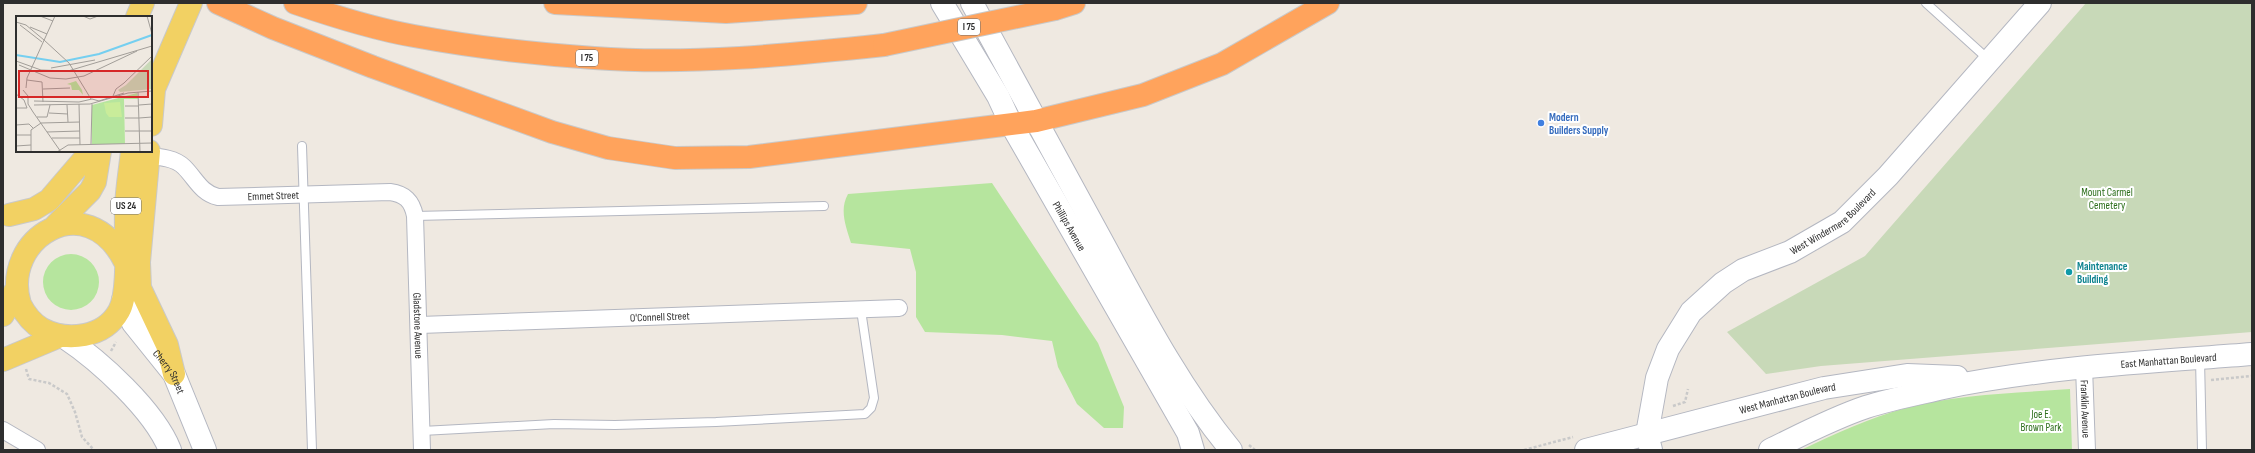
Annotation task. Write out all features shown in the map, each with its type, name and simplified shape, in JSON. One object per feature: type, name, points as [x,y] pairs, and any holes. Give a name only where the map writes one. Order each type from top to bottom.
[{"type":"highway","points":[[218,3],[273,28],[373,67],[552,132],[608,148],[675,158],[749,157],[1036,121],[1143,95],[1222,64],[1328,3]]},
{"type":"highway","name":"I 75","points":[[295,3],[413,36],[520,51],[595,58],[690,60],[800,54],[884,45],[1064,6]]},
{"type":"highway","points":[[555,3],[726,12],[856,3]]},
{"type":"main road","points":[[137,16],[143,3]]},
{"type":"main road","points":[[152,93],[190,3]]},
{"type":"main road","name":"Phillips Avenue","points":[[942,3],[998,96],[1011,124],[1188,433],[1193,450]]},
{"type":"main road","points":[[972,3],[1131,294],[1184,386],[1210,425],[1231,450]]},
{"type":"main road","name":"West Windermere Boulevard","points":[[1649,442],[1653,394],[1660,367],[1677,331],[1690,312],[1723,283],[1743,270],[1790,252],[1842,222],[1868,198],[2040,3]]},
{"type":"main road","points":[[6,214],[34,209],[49,200],[90,152]]},
{"type":"main road","points":[[3,315],[15,287],[18,260],[24,248],[32,238],[54,226],[90,191],[95,182],[100,152]]},
{"type":"main road","points":[[143,153],[139,262],[140,288],[167,345],[174,374]]},
{"type":"main road","name":"US 24","points":[[3,360],[62,336],[80,336],[95,332],[109,323],[119,311],[123,300],[126,210],[143,153]]},
{"type":"main road","points":[[6,214],[54,226],[70,223],[85,225],[98,230],[110,238],[119,249],[125,262]]},
{"type":"main road","points":[[3,265],[15,287],[22,309],[29,319],[49,332],[62,336],[87,352],[133,397],[170,450]]},
{"type":"main road","name":"Cherry Street","points":[[123,300],[133,323],[174,374],[205,450]]},
{"type":"main road","name":"East Manhattan Boulevard","points":[[2084,367],[2252,354]]},
{"type":"main road","name":"West Manhattan Boulevard","points":[[1770,450],[1816,427],[1867,407],[1911,395],[1994,377],[2084,367]]},
{"type":"main road","name":"West Manhattan Boulevard","points":[[1586,450],[1649,442],[1771,401],[1854,382],[1907,375],[1994,377]]},
{"type":"street","name":"Emmet Street","points":[[143,153],[177,162],[184,166],[202,189],[209,195],[218,197],[390,192],[405,196],[413,209]]},
{"type":"street","name":"Gladstone Avenue","points":[[413,209],[420,325],[422,450]]},
{"type":"street","name":"O'Connell Street","points":[[420,325],[899,308]]},
{"type":"street","name":"Franklin Avenue","points":[[2084,367],[2087,450]]},
{"type":"street","points":[[3,430],[37,450]]},
{"type":"lane","points":[[1926,3],[1990,61]]},
{"type":"lane","points":[[302,146],[312,450]]},
{"type":"lane","points":[[413,209],[824,206]]},
{"type":"lane","points":[[422,431],[554,424],[615,425],[716,422],[865,414],[871,408],[874,398],[861,310]]},
{"type":"lane","points":[[2200,358],[2202,450]]},
{"type":"path","points":[[24,365],[29,379],[49,383],[67,394],[75,412],[82,437],[94,450]]},
{"type":"path","points":[[2200,380],[2252,376]]},
{"type":"green space","name":"Mount Carmel Cemetery","points":[[2086,3],[2252,3],[2252,332],[1821,366],[1766,374],[1727,332],[1865,256]]},
{"type":"green space","points":[[992,183],[1098,343],[1124,407],[1123,428],[1104,428],[1077,404],[1058,367],[1052,341],[1002,335],[925,332],[916,317],[916,272],[910,249],[851,243],[844,218],[845,200],[848,194]]},
{"type":"green space","points":[[71,254],[82,256],[91,262],[97,271],[99,282],[97,293],[91,302],[82,308],[71,310],[60,308],[51,302],[45,293],[43,282],[45,271],[51,262],[60,256]]},
{"type":"green space","name":"Joe E. Brown Park","points":[[2070,389],[2072,450],[1801,450],[1865,421],[1926,403],[1966,397]]},
{"type":"place","name":"Modern Builders Supply","points":[[1541,123]]},
{"type":"place","name":"Maintenance Building","points":[[2069,272]]}]
